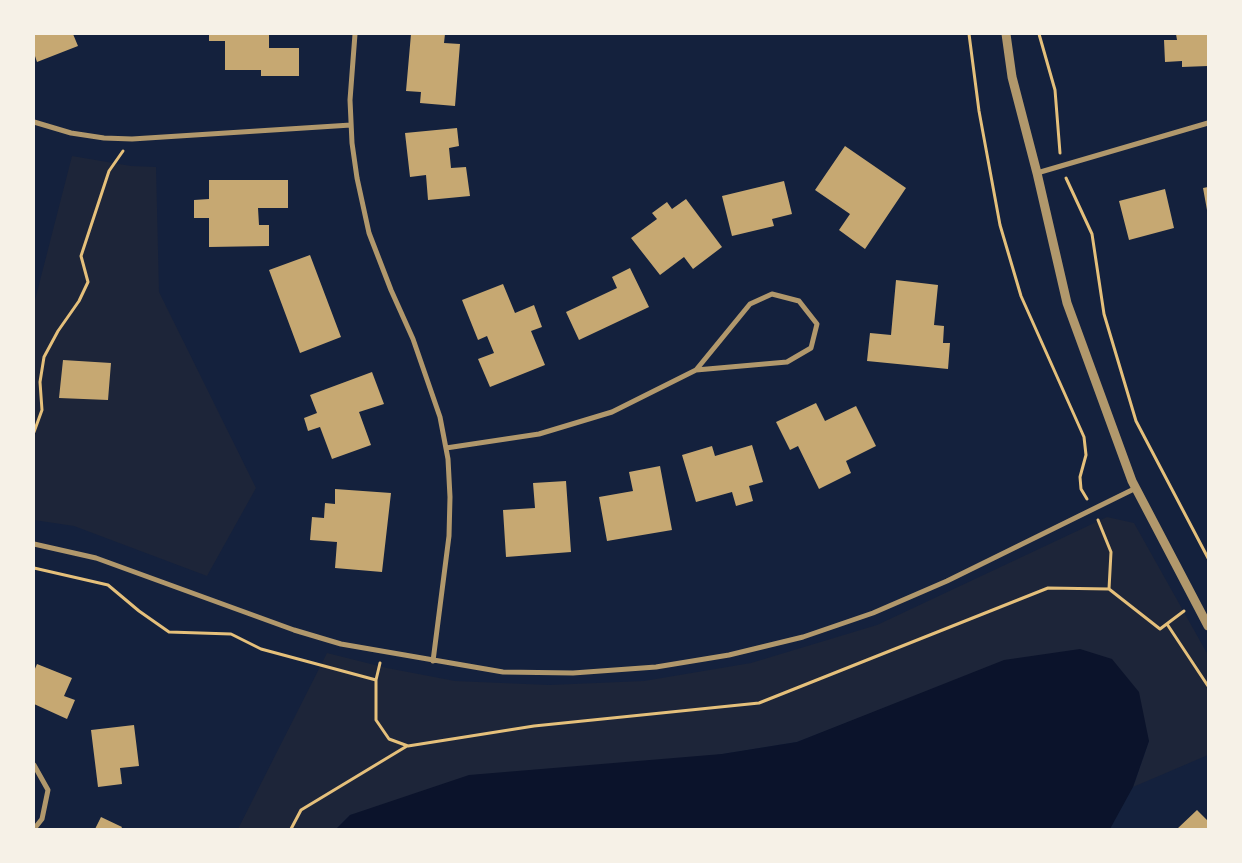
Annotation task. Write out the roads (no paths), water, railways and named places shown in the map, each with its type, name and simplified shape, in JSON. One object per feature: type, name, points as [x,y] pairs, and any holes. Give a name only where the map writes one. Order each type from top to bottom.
[{"type":"street","points":[[355,34],[350,100],[351,125],[357,178],[369,233],[391,290],[413,339],[440,417],[446,448],[450,497],[449,536],[433,661]]},
{"type":"street","points":[[1006,34],[1012,77],[1037,172],[1067,303],[1136,488],[1208,626]]},
{"type":"street","points":[[34,122],[71,134],[132,139],[351,125]]},
{"type":"street","points":[[1037,172],[1208,123]]},
{"type":"street","points":[[446,448],[539,434],[558,429],[612,412],[696,370],[787,362],[811,348],[817,324],[798,301],[772,294],[750,304],[696,370]]},
{"type":"street","points":[[34,544],[96,558],[294,630],[341,644],[503,672],[573,673],[656,667],[729,655],[803,638],[873,613],[947,581],[1136,488]]},
{"type":"street","points":[[34,765],[48,790],[42,819],[34,829]]}]
